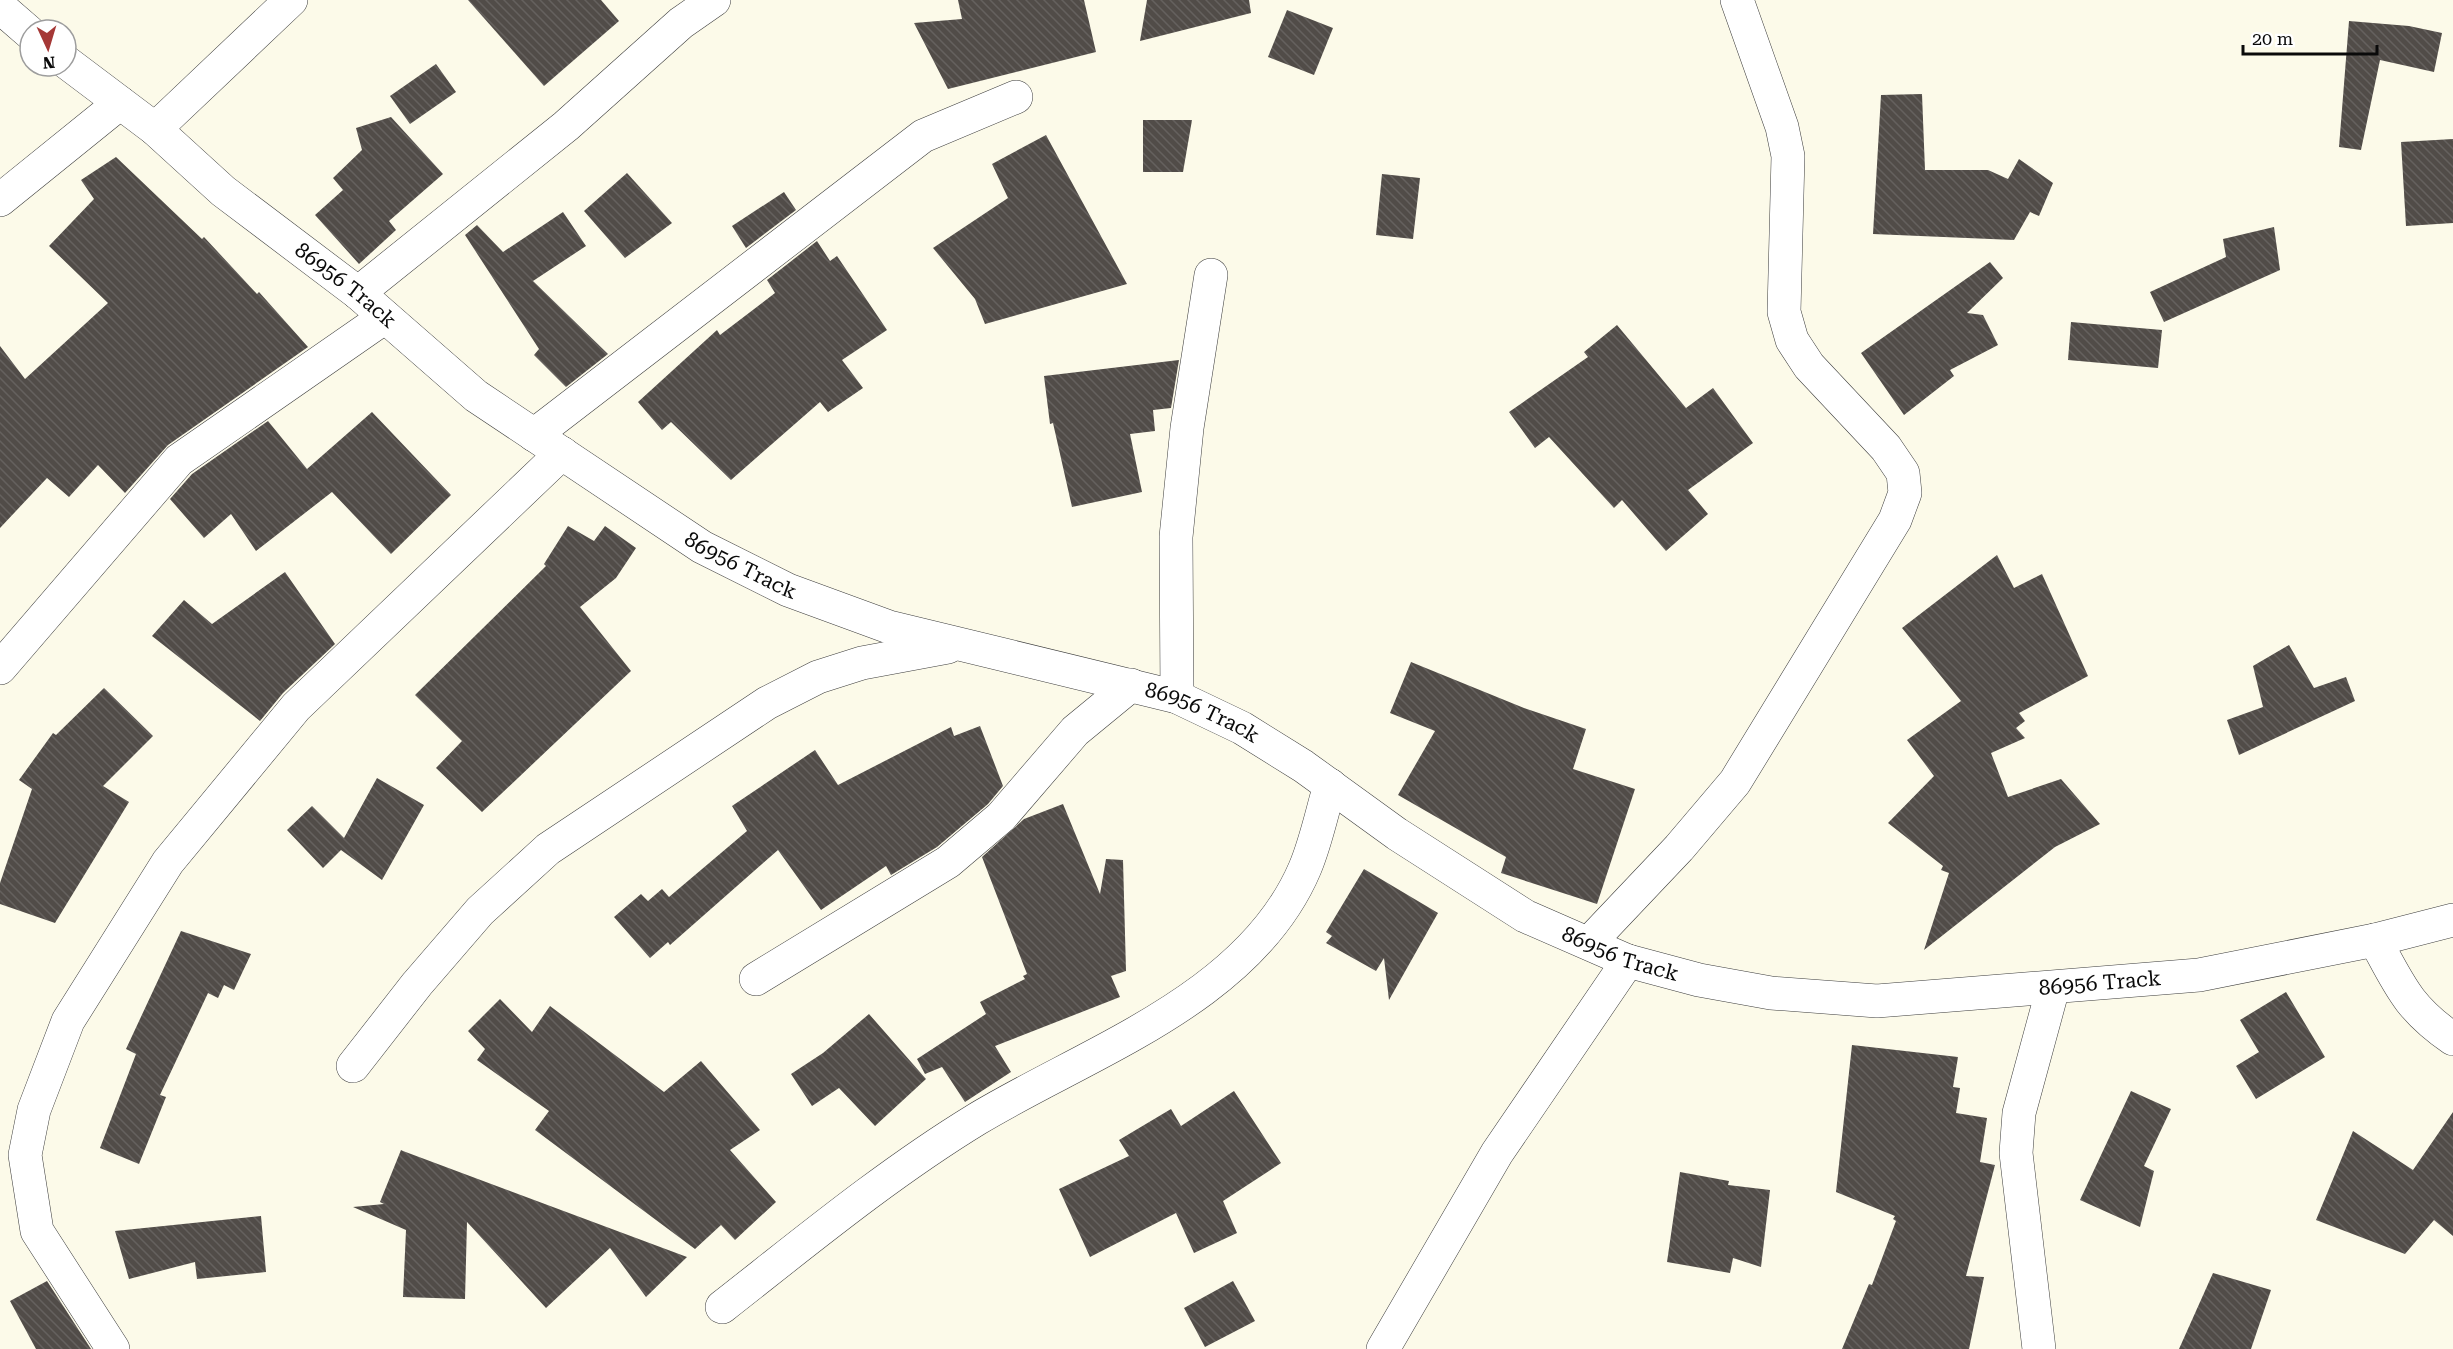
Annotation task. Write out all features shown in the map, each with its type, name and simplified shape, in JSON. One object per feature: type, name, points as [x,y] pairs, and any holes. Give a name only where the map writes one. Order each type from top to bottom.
[{"type":"street","points":[[155,129],[291,0]]},
{"type":"street","points":[[358,293],[566,126],[681,23],[714,0]]},
{"type":"street","points":[[1589,943],[1679,848],[1735,782],[1895,520],[1905,493],[1903,473],[1886,448],[1809,366],[1792,340],[1784,312],[1788,156],[1782,127],[1737,0]]},
{"type":"street","points":[[0,7],[18,23]]},
{"type":"street","name":"86956 Track","points":[[78,71],[155,129],[223,191],[358,293],[476,396],[702,548],[789,591],[889,627],[1177,697],[1242,728],[1330,785],[1397,834],[1525,916],[1628,961],[1699,980],[1772,993],[1865,1000],[2053,988],[2199,975],[2375,940],[2453,920]]},
{"type":"street","points":[[534,435],[923,136],[1016,97]]},
{"type":"street","points":[[0,200],[120,104]]},
{"type":"street","points":[[1177,697],[1176,537],[1187,428],[1211,275]]},
{"type":"street","points":[[0,668],[179,460],[386,317]]},
{"type":"street","points":[[113,1349],[37,1231],[25,1155],[34,1110],[68,1021],[168,862],[296,707],[562,453]]},
{"type":"street","points":[[353,1065],[417,984],[480,911],[548,849],[767,704],[818,677],[862,663],[959,645]]},
{"type":"street","points":[[756,979],[948,862],[1001,817],[1075,731],[1131,685]]},
{"type":"street","points":[[722,1306],[871,1191],[957,1132],[1179,1006],[1240,960],[1276,916],[1305,868],[1330,785]]},
{"type":"street","points":[[2375,940],[2406,998],[2430,1023],[2453,1040]]},
{"type":"street","points":[[1383,1349],[1497,1153],[1628,961]]},
{"type":"street","points":[[2040,1349],[2016,1153],[2019,1113],[2053,988]]},
{"type":"building","points":[[468,0],[601,0],[619,21],[544,86]]},
{"type":"building","points":[[958,0],[1084,0],[1096,52],[948,89],[914,23],[962,19]]},
{"type":"building","points":[[1147,0],[1249,0],[1251,13],[1140,41]]},
{"type":"building","points":[[1287,10],[1333,28],[1314,75],[1268,57]]},
{"type":"building","points":[[2349,21],[2409,26],[2442,33],[2434,72],[2380,60],[2361,150],[2339,147]]},
{"type":"building","points":[[436,64],[456,92],[410,124],[390,96]]},
{"type":"building","points":[[1922,94],[1925,170],[1988,170],[2008,179],[2019,159],[2053,183],[2039,216],[2030,212],[2014,240],[1873,234],[1881,95]]},
{"type":"building","points":[[391,117],[443,174],[389,221],[396,230],[359,264],[315,215],[343,190],[333,178],[362,150],[356,128]]},
{"type":"building","points":[[1143,120],[1192,120],[1183,172],[1143,172]]},
{"type":"building","points":[[1046,135],[1127,284],[985,324],[975,299],[933,248],[1008,198],[992,164]]},
{"type":"building","points":[[2453,139],[2453,223],[2406,226],[2401,142]]},
{"type":"building","points":[[116,157],[202,239],[204,237],[257,294],[259,292],[308,347],[168,445],[125,493],[98,465],[69,497],[47,478],[0,528],[0,346],[25,379],[108,303],[49,246],[94,199],[81,180]]},
{"type":"building","points":[[627,173],[672,223],[625,258],[584,211]]},
{"type":"building","points":[[1382,174],[1420,178],[1413,239],[1376,235]]},
{"type":"building","points":[[784,192],[796,210],[746,248],[732,226]]},
{"type":"building","points":[[563,212],[586,246],[533,281],[608,354],[566,387],[534,355],[539,349],[465,235],[477,225],[503,252]]},
{"type":"building","points":[[2274,227],[2280,270],[2164,322],[2150,292],[2226,257],[2223,239]]},
{"type":"building","points":[[817,241],[830,261],[837,256],[887,330],[842,360],[863,388],[828,412],[820,402],[731,480],[671,422],[662,430],[638,402],[717,330],[720,335],[775,293],[767,280]]},
{"type":"building","points":[[1990,262],[2003,278],[1967,313],[1983,315],[1998,345],[1950,370],[1954,376],[1904,415],[1861,353]]},
{"type":"building","points":[[2071,322],[2162,330],[2158,368],[2068,360]]},
{"type":"building","points":[[1617,325],[1686,408],[1713,388],[1753,443],[1688,490],[1708,514],[1666,551],[1622,500],[1614,508],[1549,437],[1535,448],[1509,412],[1588,357],[1584,352]]},
{"type":"building","points":[[1179,360],[1171,408],[1153,410],[1155,431],[1130,434],[1142,492],[1072,507],[1053,423],[1050,424],[1044,376]]},
{"type":"building","points":[[372,412],[451,495],[391,554],[332,492],[256,551],[231,514],[204,538],[170,499],[192,474],[268,421],[307,469]]},
{"type":"building","points":[[568,526],[594,541],[605,526],[636,548],[616,578],[580,607],[631,671],[482,812],[436,768],[462,741],[415,695],[546,566],[544,564]]},
{"type":"building","points":[[1997,555],[2014,588],[2042,574],[2088,676],[2019,713],[2025,721],[2016,728],[2025,738],[1991,753],[2008,797],[2061,779],[2100,824],[2055,847],[1924,950],[1949,873],[1941,870],[1943,866],[1888,823],[1934,776],[1907,740],[1961,701],[1902,628]]},
{"type":"building","points":[[285,572],[335,644],[283,693],[260,721],[152,636],[184,600],[212,624]]},
{"type":"building","points":[[2289,645],[2314,688],[2346,677],[2355,701],[2239,755],[2227,720],[2263,707],[2253,666]]},
{"type":"building","points":[[1411,662],[1524,708],[1586,729],[1573,769],[1635,789],[1597,904],[1501,873],[1506,857],[1398,795],[1435,731],[1390,713]]},
{"type":"building","points":[[104,688],[153,736],[103,786],[129,802],[55,923],[0,904],[0,883],[32,789],[19,780],[53,733],[56,735]]},
{"type":"building","points":[[980,726],[1003,786],[988,804],[937,847],[891,875],[886,866],[821,910],[778,850],[670,945],[668,942],[650,958],[614,917],[641,894],[648,901],[662,889],[669,897],[747,831],[732,806],[815,750],[838,785],[951,727],[954,736]]},
{"type":"building","points":[[377,778],[424,805],[382,880],[341,850],[323,868],[287,830],[312,806],[344,838]]},
{"type":"building","points":[[1063,804],[1100,894],[1106,859],[1123,860],[1126,971],[1111,976],[1120,997],[995,1046],[1011,1072],[965,1102],[942,1067],[925,1074],[917,1059],[986,1014],[980,1002],[1025,979],[1023,976],[1027,974],[982,857],[1024,819]]},
{"type":"building","points":[[1364,869],[1438,913],[1389,1000],[1384,958],[1376,971],[1326,943],[1332,936],[1326,932]]},
{"type":"building","points":[[181,931],[251,954],[234,990],[224,985],[218,998],[208,993],[160,1095],[166,1097],[139,1164],[100,1148],[136,1054],[126,1049]]},
{"type":"building","points":[[2286,992],[2325,1057],[2256,1099],[2236,1066],[2259,1052],[2240,1020]]},
{"type":"building","points":[[500,999],[532,1032],[550,1006],[664,1092],[701,1061],[760,1130],[730,1150],[776,1202],[735,1240],[721,1225],[695,1249],[535,1130],[549,1111],[477,1060],[485,1049],[468,1031]]},
{"type":"building","points":[[869,1014],[926,1079],[875,1126],[839,1088],[812,1106],[791,1074],[823,1053]]},
{"type":"building","points":[[1852,1045],[1958,1057],[1953,1087],[1960,1088],[1956,1113],[1987,1118],[1980,1162],[1995,1165],[1966,1276],[1984,1277],[1969,1349],[1842,1349],[1869,1284],[1872,1285],[1896,1221],[1893,1219],[1895,1216],[1836,1192]]},
{"type":"building","points":[[1234,1091],[1281,1163],[1223,1201],[1237,1233],[1194,1253],[1176,1213],[1090,1257],[1059,1189],[1129,1156],[1119,1140],[1171,1109],[1181,1126]]},
{"type":"building","points":[[2131,1091],[2171,1109],[2144,1166],[2154,1171],[2140,1227],[2080,1200]]},
{"type":"building","points":[[2453,1112],[2453,1236],[2434,1220],[2405,1254],[2316,1220],[2353,1131],[2413,1170]]},
{"type":"building","points":[[401,1150],[687,1257],[646,1297],[610,1248],[546,1308],[467,1222],[465,1299],[403,1297],[406,1230],[353,1207],[384,1204],[380,1202]]},
{"type":"building","points":[[1680,1172],[1729,1181],[1728,1185],[1770,1190],[1761,1267],[1733,1258],[1730,1273],[1667,1262]]},
{"type":"building","points":[[261,1216],[266,1272],[197,1279],[195,1262],[129,1279],[115,1231]]},
{"type":"building","points":[[2213,1273],[2271,1290],[2251,1349],[2179,1349]]},
{"type":"building","points":[[47,1281],[91,1349],[36,1349],[10,1301]]},
{"type":"building","points":[[1233,1281],[1255,1321],[1205,1347],[1184,1308]]}]
